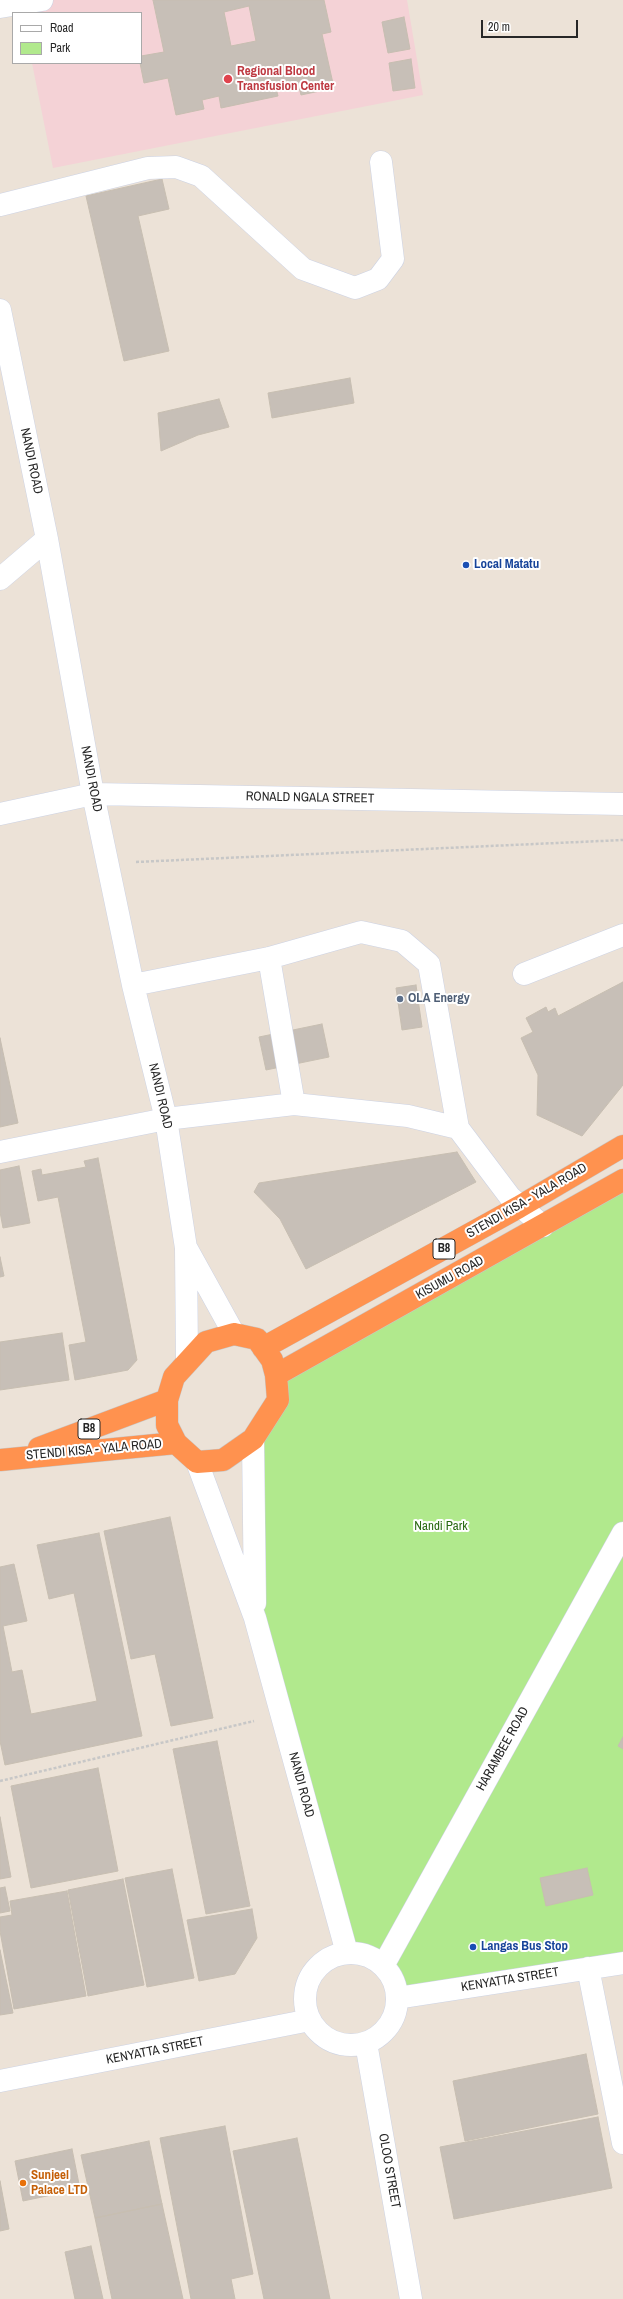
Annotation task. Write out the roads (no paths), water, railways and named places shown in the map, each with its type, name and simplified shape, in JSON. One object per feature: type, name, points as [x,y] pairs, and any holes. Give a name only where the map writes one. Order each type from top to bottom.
[{"type":"highway","name":"STENDI KISA - YALA ROAD","points":[[263,1348],[519,1207],[623,1146]]},
{"type":"highway","name":"KISUMU ROAD","points":[[276,1375],[623,1180]]},
{"type":"highway","points":[[234,1334],[257,1339],[272,1360],[276,1375],[278,1400],[253,1439],[224,1460],[197,1462],[176,1443],[167,1425],[167,1400],[174,1377],[187,1361],[206,1342],[234,1334]]},
{"type":"highway","name":"STENDI KISA - YALA ROAD","points":[[6,1459],[167,1400]]},
{"type":"highway","name":"STENDI KISA - YALA ROAD","points":[[6,1459],[176,1443]]},
{"type":"street","points":[[0,7],[42,0]]},
{"type":"street","points":[[0,205],[148,168],[176,167],[201,176],[304,269],[355,288],[378,279],[393,259],[381,162]]},
{"type":"street","name":"NANDI ROAD","points":[[0,310],[47,539],[93,794],[133,984],[166,1119],[186,1248],[187,1361]]},
{"type":"street","points":[[0,579],[47,539]]},
{"type":"street","name":"RONALD NGALA STREET","points":[[0,814],[93,794],[623,804]]},
{"type":"street","points":[[133,984],[269,958],[361,932],[402,941],[429,964],[458,1128],[519,1207],[543,1226]]},
{"type":"street","points":[[524,974],[623,935]]},
{"type":"street","points":[[269,958],[294,1104]]},
{"type":"street","points":[[0,1152],[166,1119],[294,1104],[408,1116],[458,1128]]},
{"type":"street","name":"NANDI ROAD","points":[[186,1248],[234,1334]]},
{"type":"street","name":"NANDI ROAD","points":[[253,1439],[255,1618]]},
{"type":"street","name":"NANDI ROAD","points":[[197,1462],[255,1618],[347,1953]]},
{"type":"street","name":"HARAMBEE ROAD","points":[[382,1966],[623,1533]]},
{"type":"street","points":[[347,1953],[366,1956],[382,1966],[393,1981],[397,1998],[396,2013],[389,2026],[379,2036],[366,2043],[353,2046],[328,2040],[318,2031],[310,2020],[305,2006],[306,1991],[311,1976],[320,1965],[333,1957],[347,1953]]},
{"type":"street","name":"KENYATTA STREET","points":[[397,1998],[623,1962]]},
{"type":"street","points":[[588,1968],[623,2143]]},
{"type":"street","name":"KENYATTA STREET","points":[[0,2081],[310,2020]]},
{"type":"street","name":"OLOO STREET","points":[[366,2043],[411,2299]]},
{"type":"place","name":"Regional Blood Transfusion Center","points":[[228,79]]},
{"type":"place","name":"Local Matatu","points":[[466,565]]},
{"type":"place","name":"OLA Energy","points":[[400,999]]},
{"type":"place","name":"Langas Bus Stop","points":[[473,1947]]},
{"type":"place","name":"Sunjeel Palace LTD","points":[[23,2183]]},
{"type":"park label","name":"Nandi Park","points":[[441,1527]]}]
